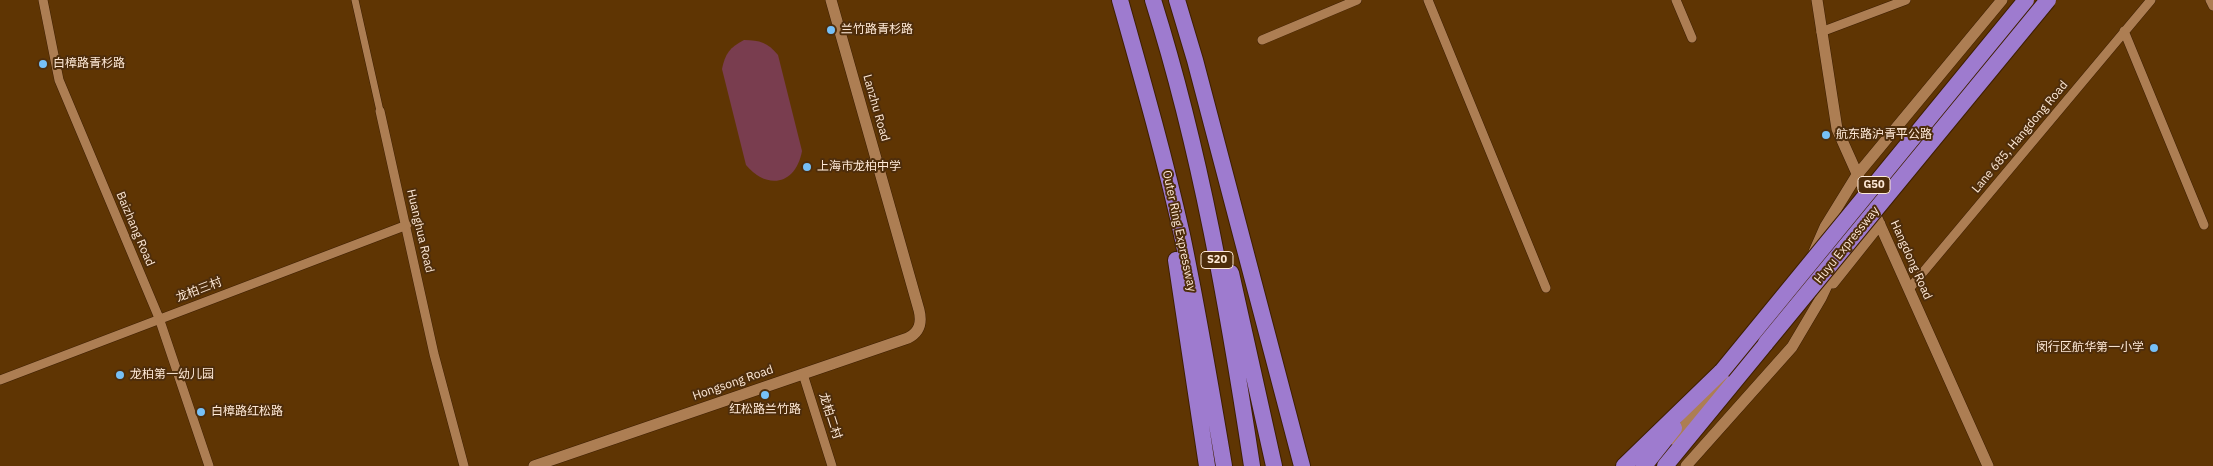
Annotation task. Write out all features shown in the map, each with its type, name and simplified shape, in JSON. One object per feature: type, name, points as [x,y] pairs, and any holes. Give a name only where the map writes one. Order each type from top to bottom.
[{"type":"highway","name":"Outer Ring Expressway","points":[[1120,0],[1154,120],[1182,235],[1206,357],[1224,466]]},
{"type":"highway","name":"S20","points":[[1153,0],[1171,56],[1203,189],[1230,320],[1252,466]]},
{"type":"highway","points":[[1177,0],[1302,466]]},
{"type":"highway","name":"Huyu Expressway","points":[[1644,466],[2026,0]]},
{"type":"highway","name":"Huyu Expressway","points":[[1665,466],[2048,0]]},
{"type":"highway","points":[[1171,56],[1210,187],[1249,349],[1274,466]]},
{"type":"highway","points":[[1154,120],[1207,466]]},
{"type":"highway","points":[[1680,466],[1766,343]]},
{"type":"highway","points":[[1624,466],[1722,371]]},
{"type":"street","name":"Baizhang Road","points":[[42,0],[59,80],[158,318],[209,466]]},
{"type":"street","name":"Huanghua Road","points":[[355,0],[407,226],[434,354],[464,466]]},
{"type":"street","name":"Lanzhu Road","points":[[831,0],[919,310]]},
{"type":"street","points":[[1262,40],[1336,4],[1357,0]]},
{"type":"street","points":[[1428,0],[1546,288]]},
{"type":"street","points":[[1676,0],[1692,38]]},
{"type":"street","name":"Hangdong Road","points":[[1817,0],[1837,128],[1988,466]]},
{"type":"street","points":[[1821,32],[1906,0]]},
{"type":"street","points":[[1650,466],[1736,366],[1804,274],[1825,227],[1857,175],[2002,0]]},
{"type":"street","points":[[1686,466],[1792,347],[1821,298],[1848,239],[2040,0]]},
{"type":"street","name":"Lane 685, Hangdong Road","points":[[1909,289],[2151,0]]},
{"type":"street","points":[[2210,0],[2213,6]]},
{"type":"street","points":[[2124,31],[2204,225]]},
{"type":"street","points":[[1821,298],[1880,224]]},
{"type":"street","name":"龙柏三村","points":[[0,380],[158,318],[407,226]]},
{"type":"street","name":"Hongsong Road","points":[[534,466],[912,336],[920,324],[919,310]]},
{"type":"street","name":"龙柏二村","points":[[803,374],[832,466]]},
{"type":"shaded area","points":[[744,40],[763,43],[778,55],[802,151],[794,171],[780,180],[772,181],[763,178],[746,165],[722,69],[729,52],[735,45]]},
{"type":"place","name":"兰竹路青杉路","points":[[831,30]]},
{"type":"place","name":"白樟路青杉路","points":[[43,64]]},
{"type":"place","name":"航东路沪青平公路","points":[[1826,135]]},
{"type":"place","name":"上海市龙柏中学","points":[[807,167]]},
{"type":"place","name":"闵行区航华第一小学","points":[[2154,348]]},
{"type":"place","name":"龙柏第一幼儿园","points":[[120,375]]},
{"type":"place","name":"红松路兰竹路","points":[[765,395]]},
{"type":"place","name":"白樟路红松路","points":[[201,412]]}]
